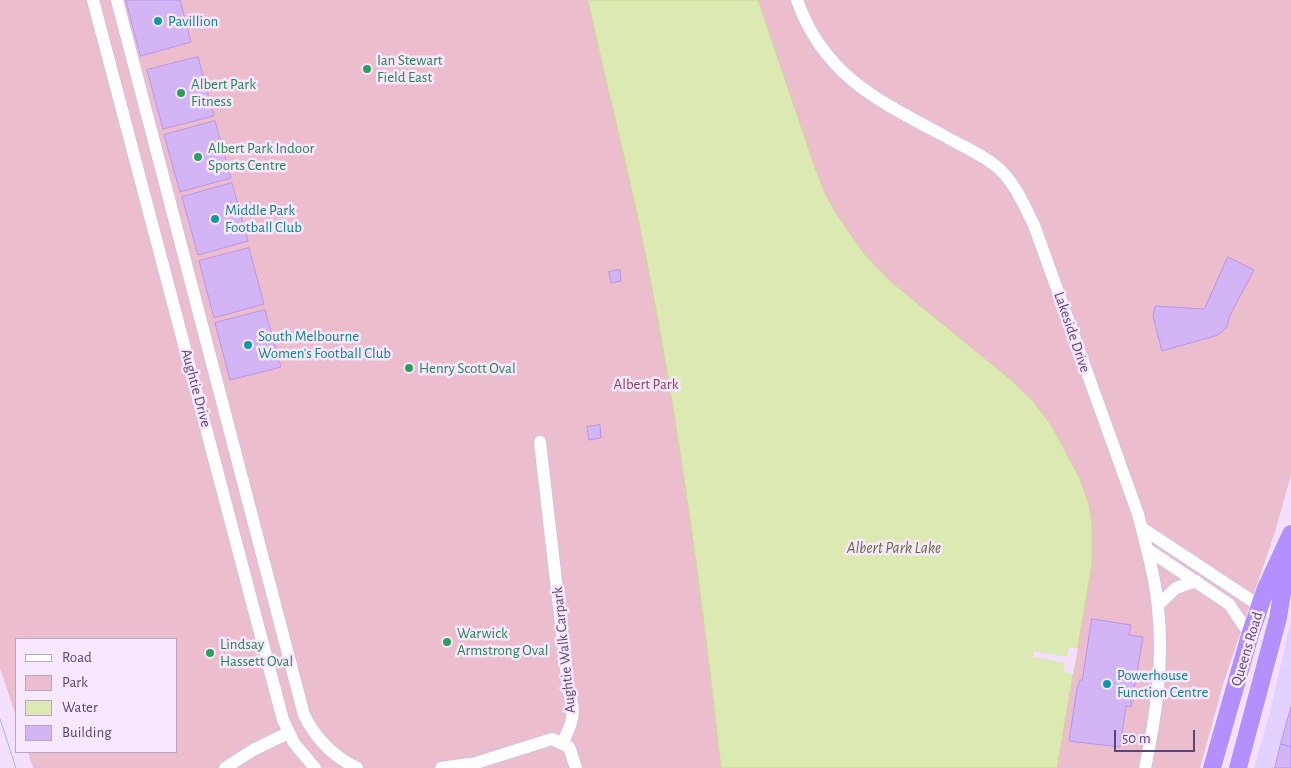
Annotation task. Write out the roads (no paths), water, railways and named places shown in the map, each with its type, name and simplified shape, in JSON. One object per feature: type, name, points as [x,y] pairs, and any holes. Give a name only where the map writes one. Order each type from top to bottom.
[{"type":"highway","name":"Queens Road","points":[[1212,768],[1250,635],[1260,606],[1291,534]]},
{"type":"highway","name":"Queens Road","points":[[1238,768],[1278,618],[1284,591],[1291,534]]},
{"type":"street","name":"Aughtie Drive","points":[[93,0],[281,714],[288,733],[302,755],[315,768]]},
{"type":"street","points":[[117,0],[304,715],[311,729],[326,748],[357,768]]},
{"type":"street","name":"Lakeside Drive","points":[[798,0],[803,16],[816,40],[846,76],[887,106],[990,162],[1006,176],[1034,224],[1142,528],[1147,548],[1158,605],[1160,660],[1155,711],[1144,768]]},
{"type":"street","name":"Aughtie Walk Carpark","points":[[540,442],[569,694],[573,709],[570,726],[563,742]]},
{"type":"street","points":[[1142,528],[1278,618]]},
{"type":"street","points":[[1147,548],[1229,604],[1250,635]]},
{"type":"street","points":[[1158,605],[1176,588],[1196,581]]},
{"type":"street","points":[[225,768],[253,750],[288,733]]},
{"type":"street","points":[[460,768],[546,740],[557,740],[563,742],[573,753],[576,768]]},
{"type":"street","points":[[441,768],[476,763]]},
{"type":"water","name":"Albert Park Lake","points":[[588,0],[758,0],[815,168],[835,212],[865,255],[890,281],[1011,380],[1033,401],[1051,425],[1079,477],[1089,505],[1092,524],[1092,564],[1057,768],[721,768],[698,574],[669,380],[645,252]]},
{"type":"tram line","points":[[0,719],[16,768]]},
{"type":"place","name":"Pavillion","points":[[158,21]]},
{"type":"place","name":"Ian Stewart Field East","points":[[367,69]]},
{"type":"place","name":"Albert Park Fitness","points":[[181,93]]},
{"type":"place","name":"Albert Park Indoor Sports Centre","points":[[198,157]]},
{"type":"place","name":"Middle Park Football Club","points":[[215,219]]},
{"type":"place","name":"South Melbourne Women's Football Club","points":[[248,345]]},
{"type":"place","name":"Henry Scott Oval","points":[[409,368]]},
{"type":"place","name":"Warwick Armstrong Oval","points":[[447,642]]},
{"type":"place","name":"Lindsay Hassett Oval","points":[[210,653]]},
{"type":"place","name":"Powerhouse Function Centre","points":[[1107,684]]},
{"type":"park label","name":"Albert Park","points":[[646,384]]}]
